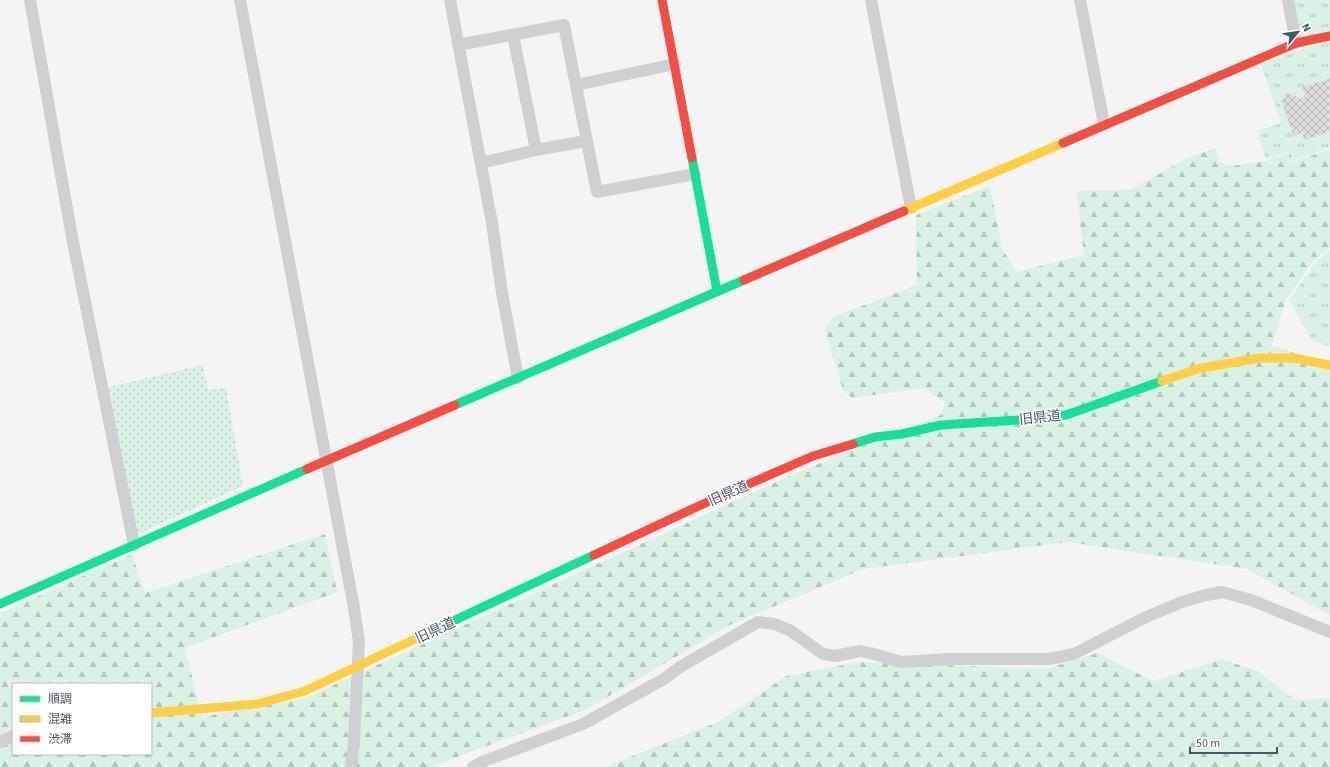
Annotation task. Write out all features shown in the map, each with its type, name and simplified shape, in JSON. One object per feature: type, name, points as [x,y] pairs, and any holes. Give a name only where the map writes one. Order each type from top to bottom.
[{"type":"street","points":[[30,0],[72,236],[134,545]]},
{"type":"street","points":[[240,0],[354,608],[359,642],[354,741],[351,767]]},
{"type":"street","points":[[450,0],[492,222],[502,293],[518,378]]},
{"type":"street","points":[[662,0],[717,291]]},
{"type":"street","points":[[871,0],[911,208]]},
{"type":"street","points":[[1080,0],[1104,124]]},
{"type":"street","points":[[1288,0],[1296,42]]},
{"type":"street","points":[[458,45],[564,25],[597,192],[695,174]]},
{"type":"street","points":[[513,35],[536,150]]},
{"type":"street","points":[[0,604],[717,291],[1296,42],[1330,36]]},
{"type":"street","points":[[576,85],[674,64]]},
{"type":"street","points":[[481,163],[536,150],[586,141]]},
{"type":"street","name":"旧県道","points":[[152,713],[257,704],[305,691],[703,504],[813,456],[875,437],[902,434],[941,425],[1032,419],[1066,415],[1201,368],[1260,358],[1294,358],[1330,365]]},
{"type":"street","points":[[473,767],[484,761],[583,724],[664,679],[680,667],[758,622],[775,624],[791,631],[823,654],[835,656],[860,651],[901,662],[950,659],[1050,659],[1074,654],[1146,617],[1182,602],[1222,592],[1251,600],[1330,632]]},
{"type":"street","points":[[0,742],[12,736]]},
{"type":"green space","points":[[1293,0],[1330,0],[1330,147],[1295,160],[1291,151],[1266,159],[1257,131],[1281,123],[1261,64],[1302,49]]},
{"type":"green space","points":[[1215,148],[1221,163],[1230,166],[1267,161],[1290,152],[1294,162],[1330,149],[1330,248],[1313,261],[1286,300],[1272,345],[1330,365],[1330,615],[1247,569],[1068,542],[863,569],[730,625],[585,710],[430,767],[0,767],[0,613],[132,554],[145,593],[325,534],[337,592],[185,648],[202,717],[305,698],[798,472],[941,415],[945,403],[924,388],[852,398],[843,390],[825,330],[833,317],[917,285],[916,215],[990,186],[1002,248],[1016,272],[1084,255],[1076,191],[1131,190],[1185,159]]},
{"type":"green space","points":[[1330,250],[1330,346],[1313,342],[1289,300],[1316,262]]},
{"type":"green space","points":[[203,365],[208,390],[226,388],[243,486],[140,533],[136,532],[109,387]]},
{"type":"green space","points":[[1097,653],[1153,681],[1222,659],[1259,672],[1295,700],[1330,698],[1330,767],[605,767],[718,722],[786,676],[859,662],[1046,669]]},
{"type":"building","points":[[1330,78],[1330,132],[1304,140],[1302,133],[1293,136],[1281,100],[1284,99],[1285,94],[1287,93],[1293,96],[1296,95],[1298,99],[1305,96],[1302,87]]},
{"type":"traffic: fast","points":[[692,158],[717,291]]},
{"type":"traffic: fast","points":[[455,405],[744,280]]},
{"type":"traffic: fast","points":[[853,444],[875,437],[902,434],[941,425],[1032,419],[1066,415],[1162,381]]},
{"type":"traffic: fast","points":[[0,604],[307,469]]},
{"type":"traffic: fast","points":[[436,629],[594,555]]},
{"type":"traffic: slow","points":[[904,211],[1063,143]]},
{"type":"traffic: slow","points":[[1162,381],[1201,368],[1260,358],[1294,358],[1330,365]]},
{"type":"traffic: slow","points":[[152,713],[257,704],[305,691],[436,629]]},
{"type":"traffic: jam","points":[[662,0],[692,158]]},
{"type":"traffic: jam","points":[[1063,143],[1296,43],[1330,36]]},
{"type":"traffic: jam","points":[[744,280],[904,211]]},
{"type":"traffic: jam","points":[[307,469],[455,405]]},
{"type":"traffic: jam","points":[[594,555],[703,504],[813,456],[853,444]]}]
